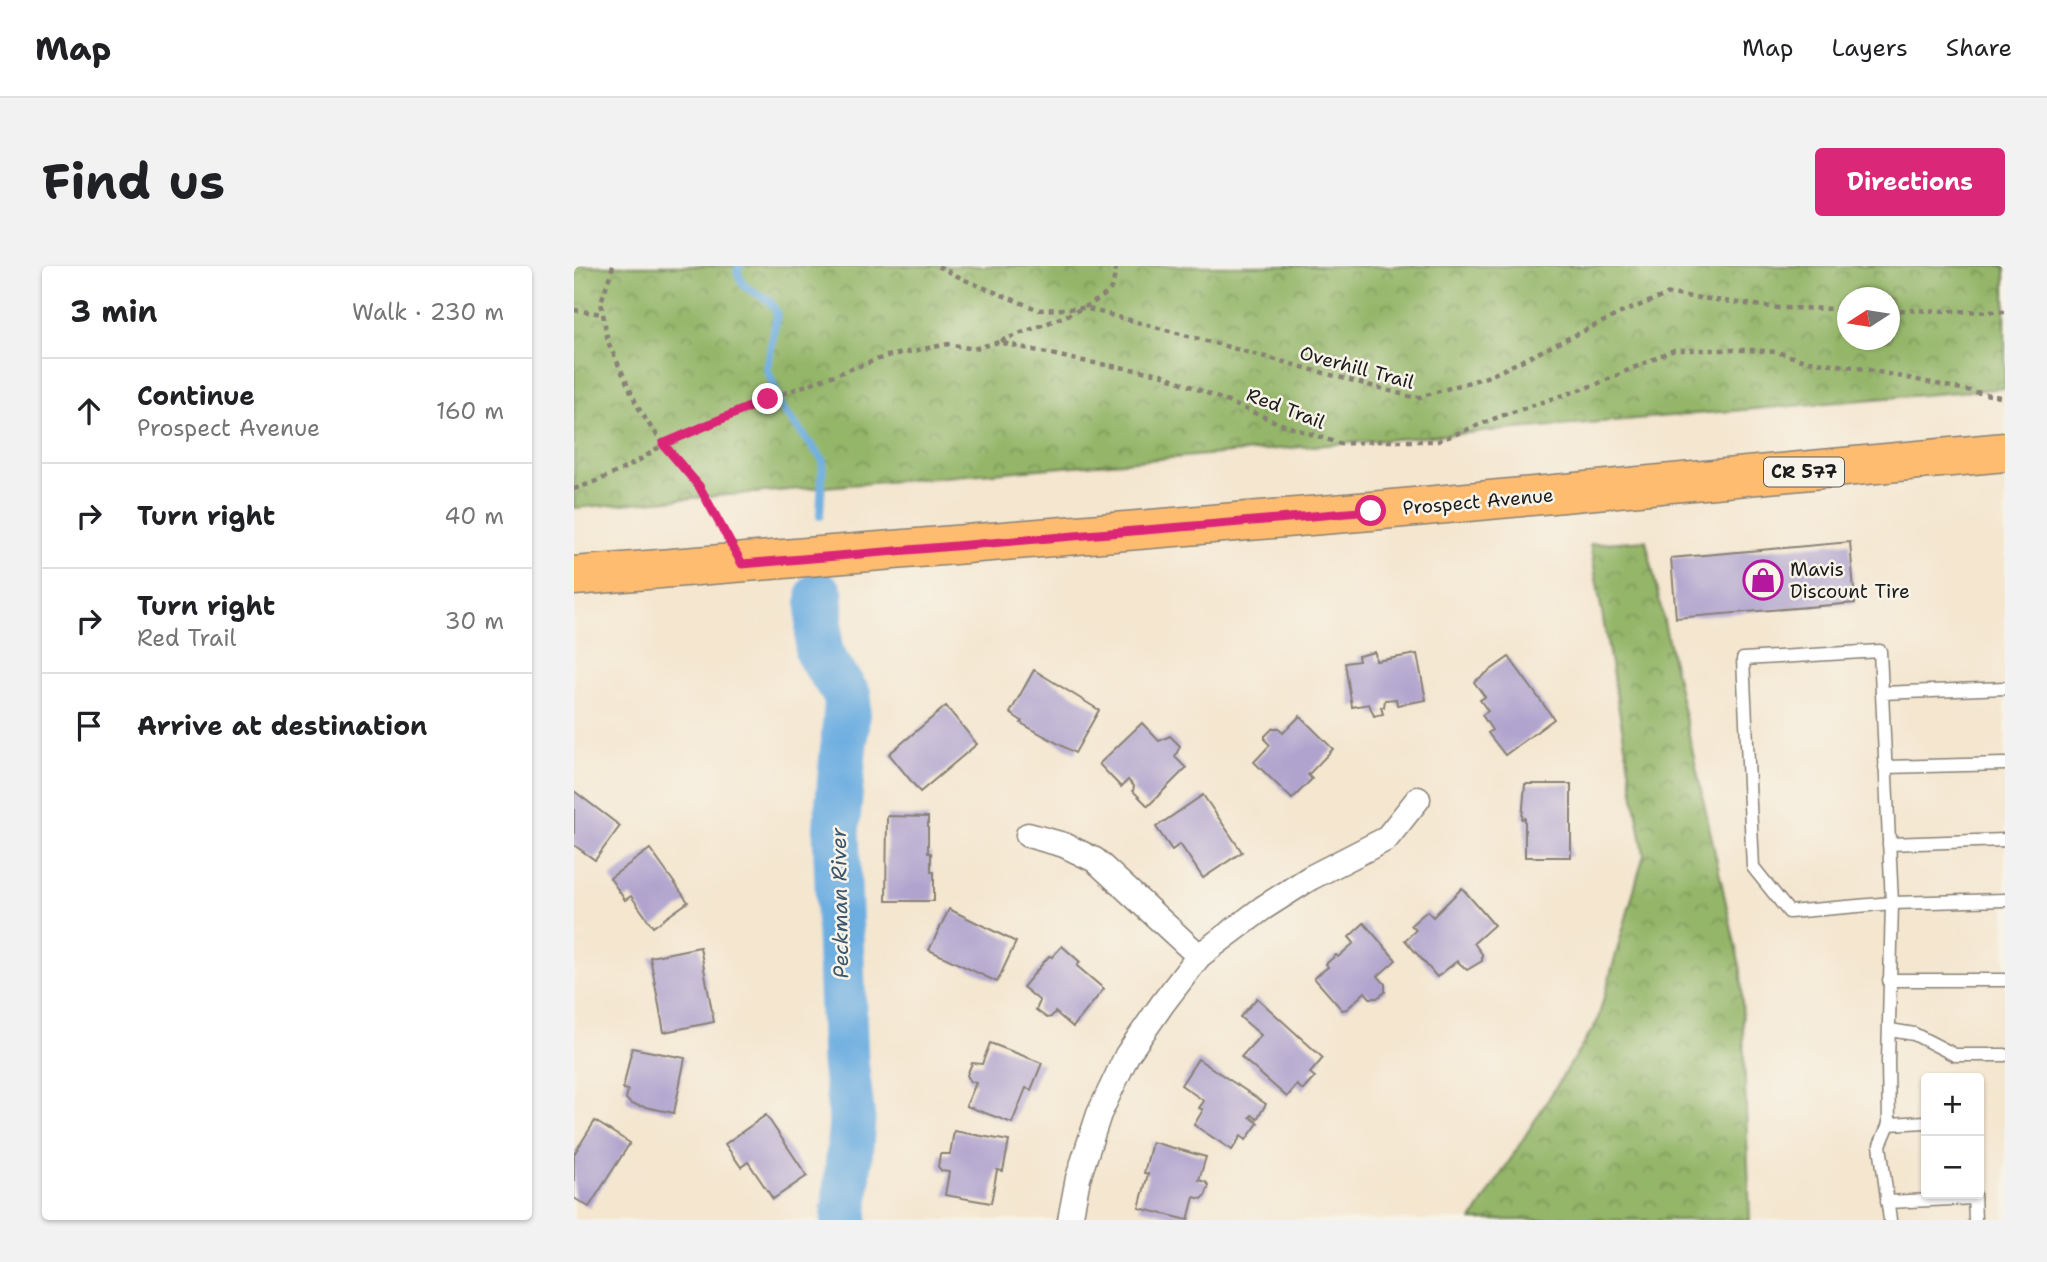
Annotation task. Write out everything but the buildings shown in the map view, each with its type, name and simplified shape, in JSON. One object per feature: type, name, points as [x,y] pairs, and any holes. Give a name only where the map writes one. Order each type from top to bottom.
[{"type":"main road","name":"Prospect Avenue","points":[[574,576],[1357,512],[2005,452]]},
{"type":"street","points":[[1070,1220],[1078,1178],[1099,1114],[1127,1055],[1199,956],[1263,908],[1310,878],[1386,839],[1418,799]]},
{"type":"street","points":[[1028,835],[1064,845],[1095,860],[1199,956]]},
{"type":"lane","points":[[1890,1220],[1880,1145],[1889,1124],[1892,903],[1880,651],[1743,659],[1753,867],[1789,912],[1892,903],[2005,900]]},
{"type":"lane","points":[[1882,693],[2005,688]]},
{"type":"lane","points":[[1885,767],[2005,764]]},
{"type":"lane","points":[[1889,844],[2005,839]]},
{"type":"lane","points":[[1889,980],[2005,980]]},
{"type":"lane","points":[[1890,1030],[1914,1034],[1955,1055],[2005,1055]]},
{"type":"lane","points":[[1889,1124],[1921,1122]]},
{"type":"lane","points":[[1887,1202],[1930,1199]]},
{"type":"lane","points":[[1974,1199],[1975,1220]]},
{"type":"path","points":[[613,266],[604,288],[602,314],[608,342],[638,407],[663,444],[699,486],[742,564]]},
{"type":"path","name":"Overhill Trail","points":[[938,266],[1039,310],[1085,308],[1416,398],[1490,376],[1623,312],[1669,294],[1779,308],[1837,309]]},
{"type":"path","points":[[999,342],[1085,308],[1102,298],[1112,287],[1116,266]]},
{"type":"path","points":[[574,310],[602,314]]},
{"type":"path","points":[[1900,310],[2005,312]]},
{"type":"path","name":"Red Trail","points":[[574,489],[596,482],[663,444],[768,399],[887,356],[949,344],[973,349],[999,342],[1077,360],[1161,374],[1281,425],[1341,444],[1438,441],[1501,416],[1597,384],[1674,350],[1777,352],[1802,360],[1854,367],[2005,398]]},
{"type":"green space","points":[[574,266],[2005,266],[2005,388],[574,508]]},
{"type":"green space","points":[[1646,540],[1741,971],[1750,1220],[1472,1220],[1597,1022],[1644,854],[1590,544]]},
{"type":"waterway","name":"Peckman River","points":[[740,266],[737,271],[744,286],[770,301],[777,314],[767,369],[783,409],[823,460],[820,516]]},
{"type":"waterway","name":"Peckman River","points":[[820,595],[818,652],[848,697],[836,832],[845,1062],[852,1120],[844,1220]]},
{"type":"place","name":"Mavis Discount Tire","points":[[1763,580]]},
{"type":"route","points":[[768,399],[663,444],[699,486],[742,564],[1371,511]]}]
